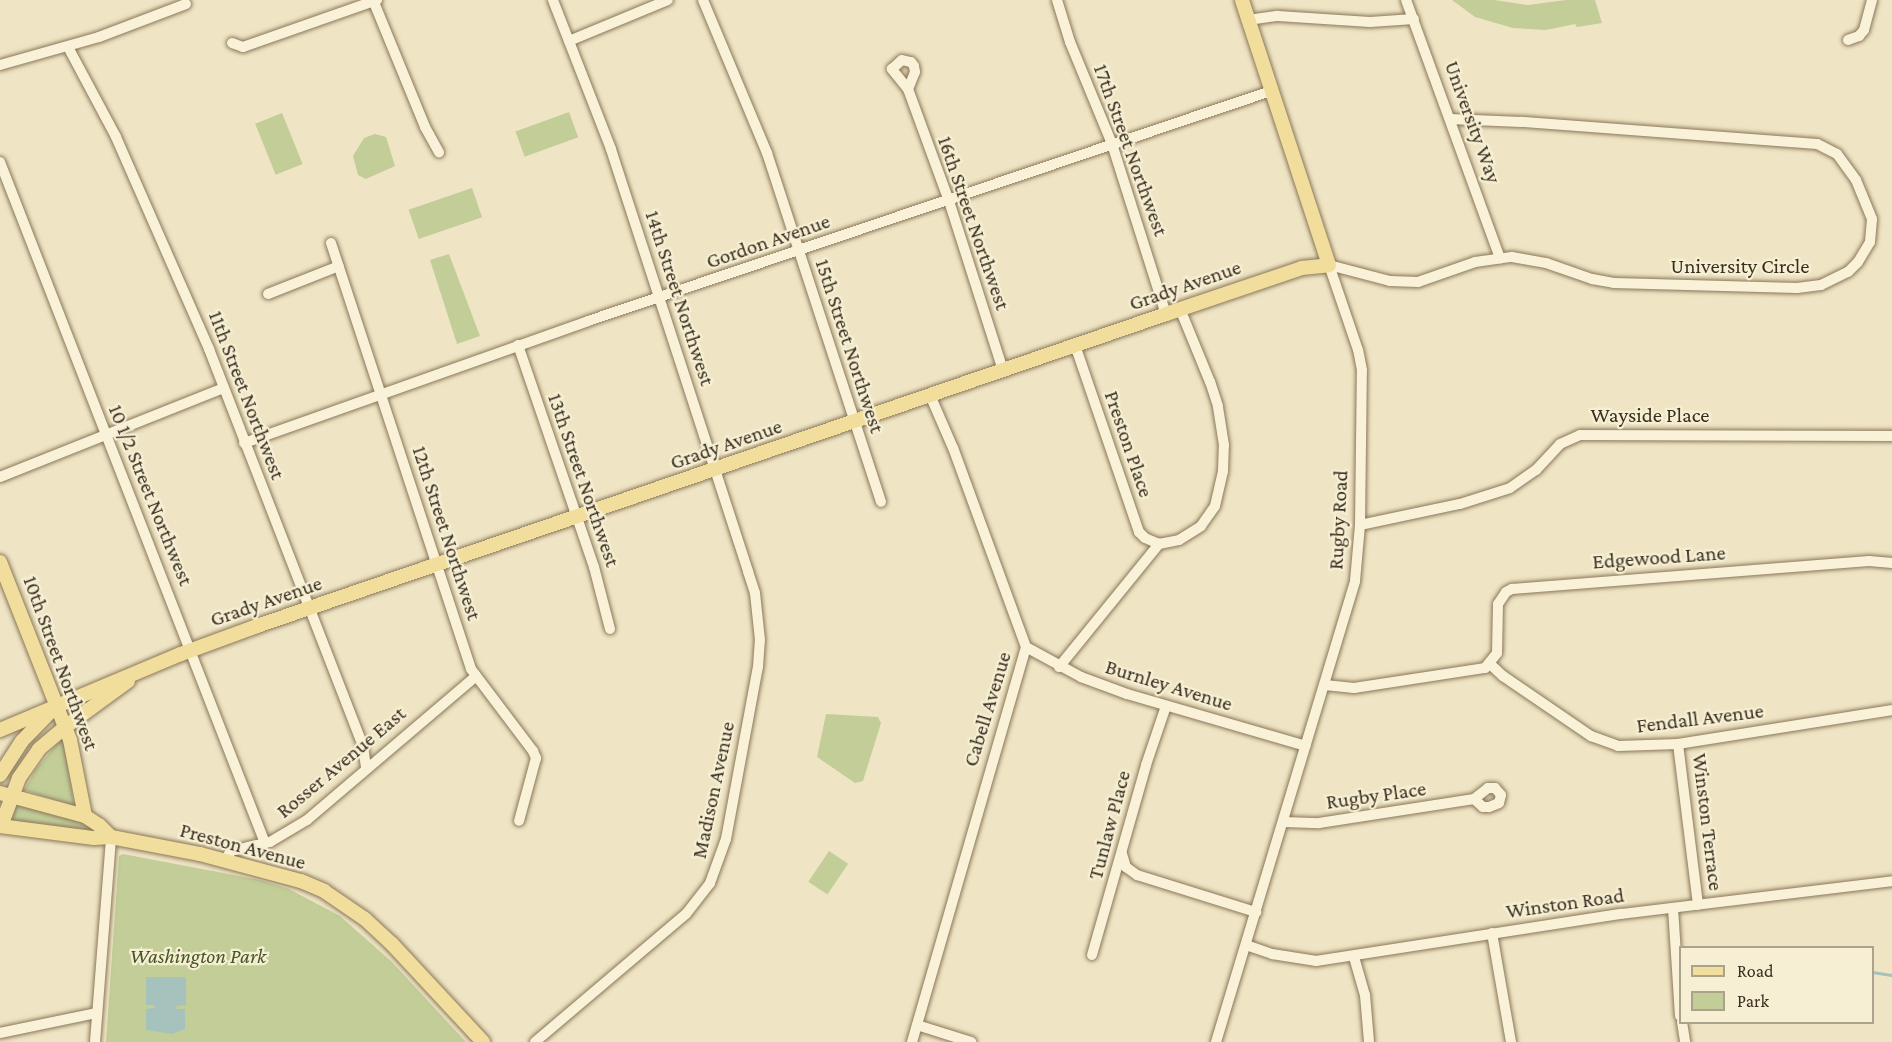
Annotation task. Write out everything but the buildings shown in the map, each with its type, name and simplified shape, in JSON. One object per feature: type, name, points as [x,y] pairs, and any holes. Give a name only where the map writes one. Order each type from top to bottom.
[{"type":"main road","name":"Rugby Road","points":[[1242,0],[1329,265]]},
{"type":"main road","name":"Grady Avenue","points":[[0,730],[191,650],[308,609],[1180,309],[1302,268],[1329,265]]},
{"type":"main road","name":"10th Street Northwest","points":[[0,562],[65,727],[77,768],[85,816]]},
{"type":"main road","name":"Grady Avenue","points":[[0,826],[5,794],[32,759],[65,727],[139,672]]},
{"type":"main road","points":[[0,775],[27,735],[57,705]]},
{"type":"main road","name":"Preston Avenue","points":[[5,794],[85,816],[111,837]]},
{"type":"main road","name":"Preston Avenue","points":[[0,826],[94,838],[111,837],[278,872],[301,880],[345,904],[392,944],[483,1042]]},
{"type":"street","name":"14th Street Northwest","points":[[553,0],[611,149],[755,593],[758,612]]},
{"type":"street","points":[[569,41],[668,0]]},
{"type":"street","name":"15th Street Northwest","points":[[703,0],[755,120],[881,502]]},
{"type":"street","name":"17th Street Northwest","points":[[1057,0],[1070,41],[1112,144],[1166,314]]},
{"type":"street","name":"University Way","points":[[1406,0],[1500,258]]},
{"type":"street","points":[[1848,40],[1859,36],[1864,30],[1872,0]]},
{"type":"street","points":[[232,43],[243,47],[375,1],[426,127],[439,152]]},
{"type":"street","points":[[0,65],[68,47],[186,4]]},
{"type":"street","points":[[1248,20],[1278,16],[1370,22],[1414,19]]},
{"type":"street","name":"11th Street Northwest","points":[[68,47],[116,137],[167,250],[224,388],[363,746],[366,767]]},
{"type":"street","name":"16th Street Northwest","points":[[908,89],[949,201],[1003,370]]},
{"type":"street","name":"Gordon Avenue","points":[[244,443],[518,345],[1271,91]]},
{"type":"street","name":"University Circle","points":[[1329,265],[1390,281],[1418,282],[1475,262],[1500,258],[1529,259],[1592,279],[1614,283],[1806,287],[1833,280],[1858,262],[1870,242],[1872,219],[1864,195],[1837,154],[1817,144],[1450,119]]},
{"type":"street","name":"10 1/2 Street Northwest","points":[[0,162],[265,843]]},
{"type":"street","name":"12th Street Northwest","points":[[331,243],[436,565],[476,676],[536,758],[519,821]]},
{"type":"street","name":"Rugby Road","points":[[1216,1042],[1355,581],[1360,525],[1362,370],[1358,350],[1329,265]]},
{"type":"street","points":[[268,294],[339,266]]},
{"type":"street","points":[[1059,667],[1159,544],[1179,540],[1201,526],[1215,506],[1223,471],[1224,445],[1218,406],[1180,309]]},
{"type":"street","name":"13th Street Northwest","points":[[518,345],[596,575],[610,629]]},
{"type":"street","name":"Preston Place","points":[[1075,345],[1137,528],[1145,538],[1159,544]]},
{"type":"street","points":[[0,477],[107,437],[224,388]]},
{"type":"street","name":"Cabell Avenue","points":[[912,1042],[1026,647],[953,448],[930,395]]},
{"type":"street","name":"Wayside Place","points":[[1360,525],[1460,504],[1510,488],[1536,470],[1560,444],[1580,435],[1892,436]]},
{"type":"street","name":"Edgewood Lane","points":[[1490,664],[1497,652],[1498,604],[1501,597],[1512,590],[1869,561],[1892,563]]},
{"type":"street","name":"Madison Avenue","points":[[535,1042],[686,914],[710,883],[726,839],[758,667],[760,640],[758,612]]},
{"type":"street","name":"Burnley Avenue","points":[[1026,647],[1059,667],[1127,694],[1306,746]]},
{"type":"street","points":[[1325,685],[1354,688],[1479,670],[1490,664]]},
{"type":"street","name":"Fendall Avenue","points":[[1490,664],[1503,676],[1604,742],[1635,747],[1678,744],[1892,710]]},
{"type":"street","name":"Rosser Avenue East","points":[[224,861],[231,851],[284,836],[307,820],[366,767],[476,676]]},
{"type":"street","name":"Tunlaw Place","points":[[1092,955],[1143,775],[1166,706]]},
{"type":"street","name":"Winston Terrace","points":[[1678,744],[1698,906]]},
{"type":"street","name":"Rugby Place","points":[[1284,822],[1319,823],[1474,799]]},
{"type":"street","points":[[95,1042],[111,837]]},
{"type":"street","points":[[1122,854],[1126,867],[1137,875],[1256,912]]},
{"type":"street","name":"Winston Road","points":[[1246,945],[1294,959],[1316,961],[1353,957],[1492,933],[1892,881]]},
{"type":"street","points":[[1673,908],[1679,1001]]},
{"type":"street","points":[[1492,933],[1511,1042]]},
{"type":"street","points":[[1353,957],[1365,995],[1369,1042]]},
{"type":"street","points":[[0,1033],[97,1013]]},
{"type":"street","points":[[1682,1024],[1685,1042]]},
{"type":"street","points":[[917,1025],[971,1042]]},
{"type":"green space","points":[[1452,0],[1494,0],[1528,5],[1566,0],[1595,0],[1602,23],[1577,27],[1575,24],[1546,30],[1513,28],[1475,17]]},
{"type":"green space","points":[[569,112],[578,137],[525,157],[515,131]]},
{"type":"green space","points":[[282,113],[303,164],[276,175],[255,124]]},
{"type":"green space","points":[[375,134],[386,137],[395,166],[366,179],[358,175],[353,156],[364,138]]},
{"type":"green space","points":[[472,188],[482,217],[419,239],[409,210]]},
{"type":"green space","points":[[449,254],[480,336],[457,344],[430,260]]},
{"type":"green space","points":[[826,714],[878,717],[881,723],[863,781],[855,783],[817,757]]},
{"type":"green space","points":[[61,739],[64,739],[74,806],[24,790],[36,769]]},
{"type":"green space","points":[[17,804],[78,821],[92,827],[93,833],[13,823],[11,820]]},
{"type":"green space","points":[[829,851],[848,864],[827,895],[808,882]]},
{"type":"green space","name":"Washington Park","points":[[123,854],[260,880],[289,889],[340,916],[392,962],[466,1042],[106,1042],[119,856]]},
{"type":"water","points":[[146,977],[186,977],[186,1005],[176,1006],[177,1009],[185,1009],[185,1029],[172,1034],[146,1030],[146,1009],[155,1008],[154,1005],[146,1005]]},
{"type":"waterway","points":[[1874,972],[1892,975]]}]
